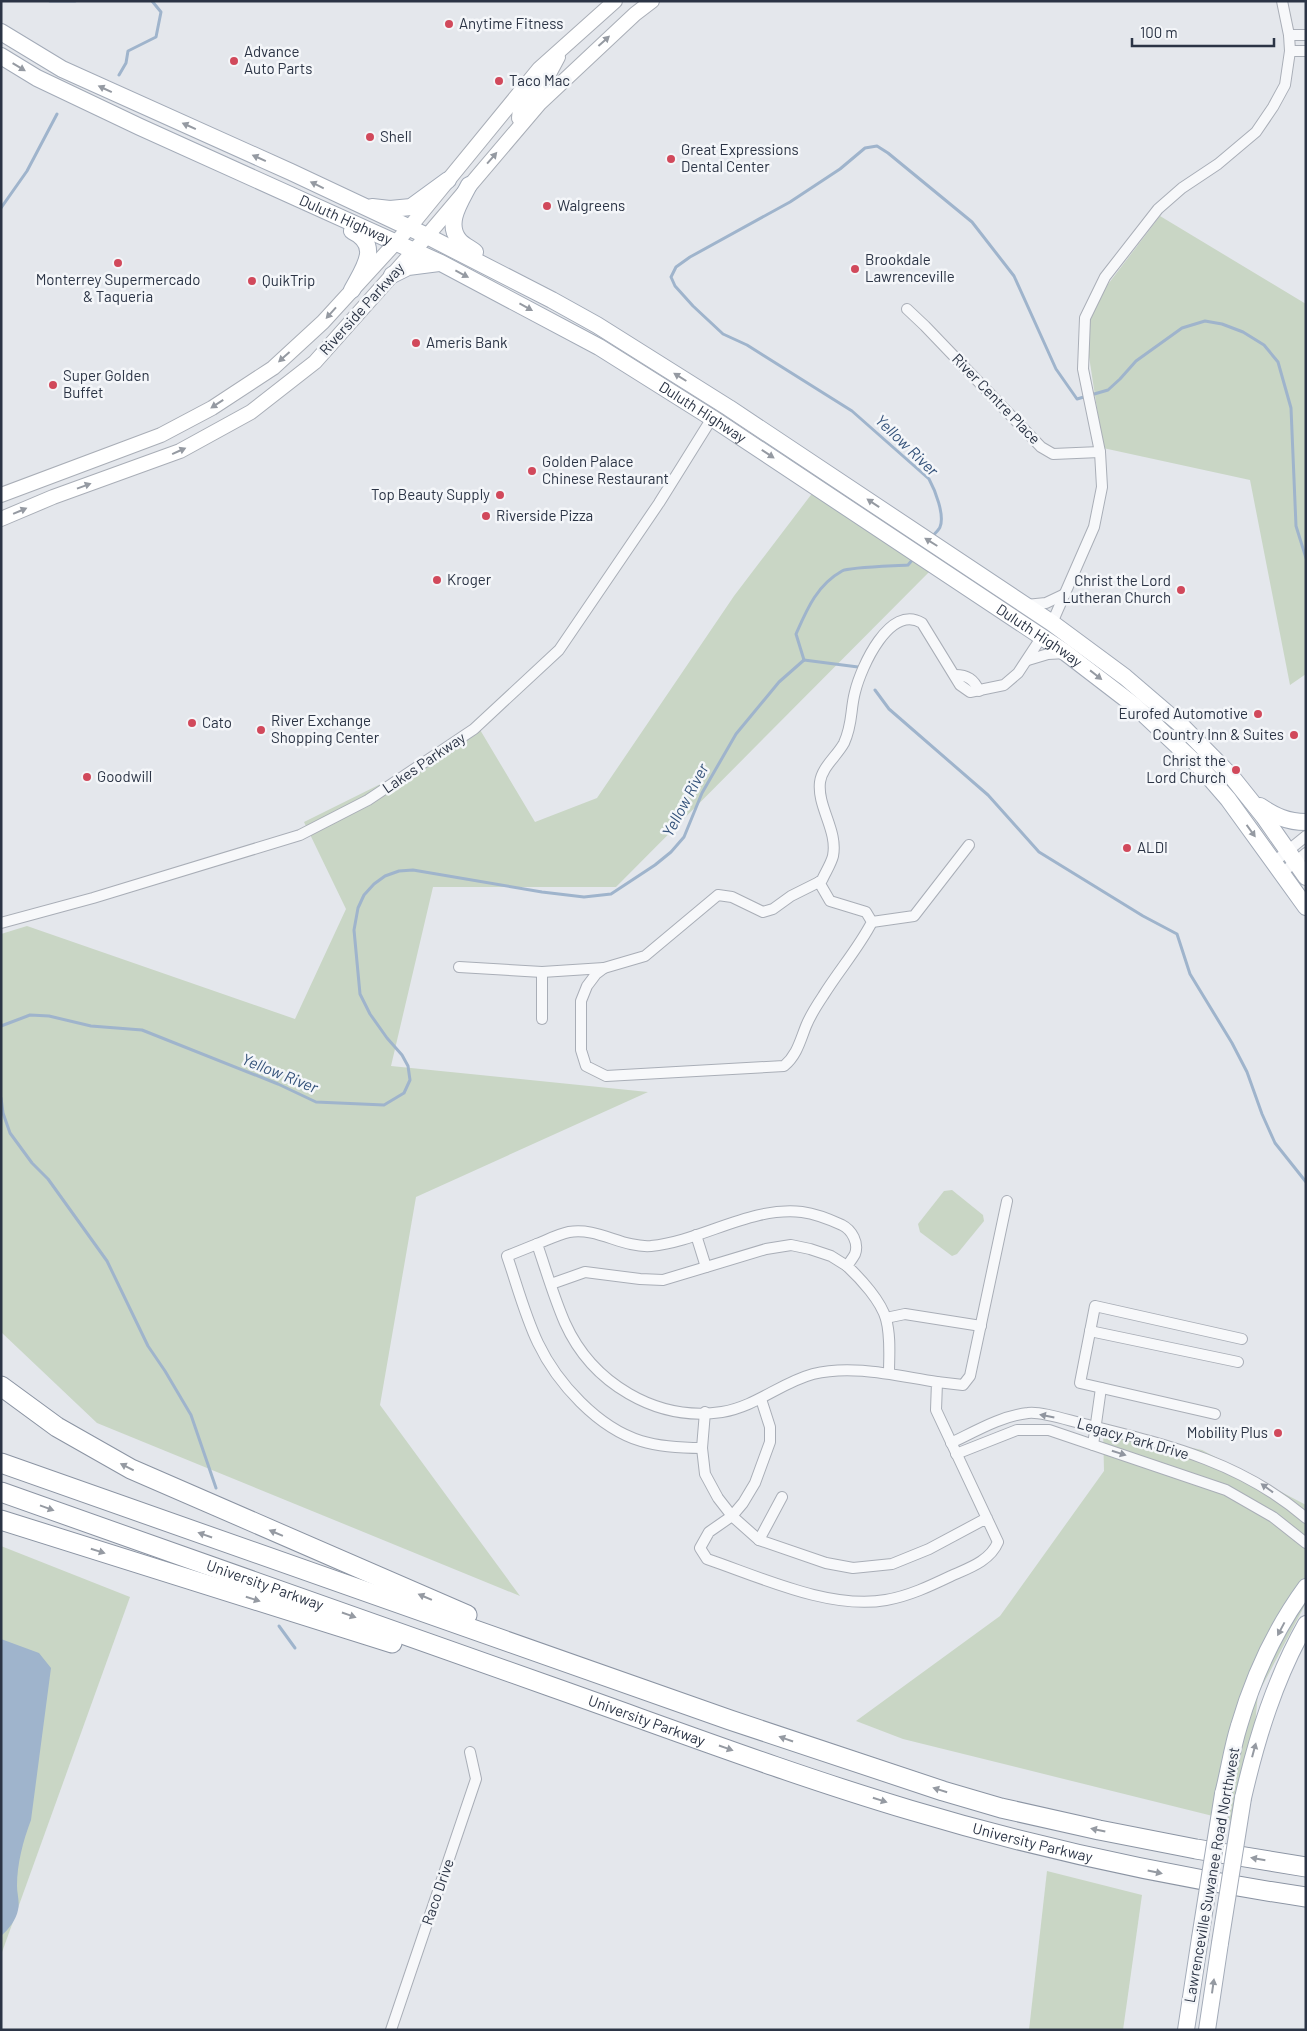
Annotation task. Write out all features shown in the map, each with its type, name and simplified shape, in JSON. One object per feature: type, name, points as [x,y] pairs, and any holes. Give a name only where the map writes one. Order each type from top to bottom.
[{"type":"highway","points":[[1,1386],[57,1427],[131,1469],[506,1632],[565,1661]]},
{"type":"highway","name":"University Parkway","points":[[1,1463],[845,1760],[1001,1808],[1118,1834],[1306,1867]]},
{"type":"highway","name":"University Parkway","points":[[1,1492],[630,1714],[907,1809],[1005,1837],[1074,1854],[1172,1875],[1306,1897]]},
{"type":"highway","points":[[1,1520],[341,1626],[582,1706],[630,1714]]},
{"type":"main road","name":"Riverside Parkway","points":[[1,494],[161,435],[212,408],[273,368],[323,322],[409,228],[539,69],[615,1]]},
{"type":"main road","name":"Riverside Parkway","points":[[1,520],[54,497],[180,451],[251,412],[315,362],[392,276],[539,104],[634,14],[652,1]]},
{"type":"main road","name":"Duluth Highway","points":[[1,32],[62,69],[426,236],[532,289],[597,325],[630,346],[949,553],[1052,623],[1125,677],[1181,725],[1232,777],[1296,855],[1306,877]]},
{"type":"main road","points":[[522,123],[519,118],[520,109],[550,72],[564,46]]},
{"type":"main road","name":"Duluth Highway","points":[[1,56],[38,78],[441,263],[599,347],[712,418],[1066,653],[1135,706],[1202,769],[1228,799],[1306,907]]},
{"type":"main road","points":[[359,205],[390,209],[411,207],[448,180]]},
{"type":"main road","points":[[469,185],[454,217],[453,230],[459,241],[532,289]]},
{"type":"main road","points":[[277,188],[278,197],[361,235],[367,241],[368,253],[352,290]]},
{"type":"main road","points":[[392,276],[408,267],[441,263]]},
{"type":"main road","points":[[962,583],[971,582],[1030,619],[1052,623]]},
{"type":"main road","points":[[1041,638],[1065,639],[1085,654],[1125,677]]},
{"type":"main road","points":[[1252,801],[1275,816],[1291,822],[1306,822]]},
{"type":"main road","name":"Lawrenceville Suwanee Road Northwest","points":[[1186,2030],[1223,1794],[1239,1726],[1262,1665],[1295,1602],[1306,1587]]},
{"type":"main road","name":"Lawrenceville Suwanee Road Northwest","points":[[1207,2030],[1243,1798],[1253,1751],[1280,1676],[1305,1625]]},
{"type":"street","points":[[1052,623],[1094,527],[1102,487],[1100,452],[1088,385],[1083,369],[1084,318],[1105,277],[1158,209],[1182,188],[1218,164],[1256,132],[1273,107],[1285,85],[1290,51],[1289,35],[1282,1]]},
{"type":"street","points":[[1289,35],[1306,35]]},
{"type":"street","points":[[1290,51],[1306,51]]},
{"type":"street","name":"River Centre Place","points":[[907,309],[1041,447],[1053,454],[1100,452]]},
{"type":"street","name":"Lakes Parkway","points":[[1,923],[93,898],[300,836],[368,800],[474,729],[559,650],[659,503],[712,418]]},
{"type":"street","points":[[1025,605],[1046,603],[1065,594]]},
{"type":"street","points":[[459,967],[542,972],[604,968],[646,956],[718,895],[732,897],[762,912],[773,909],[791,896],[820,881],[833,856],[831,826],[821,799],[820,780],[843,744],[852,720],[855,692],[866,661],[881,638],[891,627],[904,618],[914,618],[922,622],[955,675],[964,675],[975,682],[979,691],[1004,685],[1018,674],[1041,638]]},
{"type":"street","points":[[1028,660],[1048,654],[1066,653]]},
{"type":"street","points":[[1278,868],[1296,855],[1306,836]]},
{"type":"street","points":[[872,922],[914,916],[969,845]]},
{"type":"street","points":[[820,881],[830,901],[866,912],[872,922]]},
{"type":"street","points":[[604,968],[587,986],[580,1001],[580,1050],[586,1066],[606,1076],[784,1066],[790,1061],[798,1048],[806,1024],[861,943],[872,922]]},
{"type":"street","points":[[542,972],[542,1019]]},
{"type":"street","points":[[537,1244],[565,1323],[584,1355],[604,1378],[627,1393],[655,1407],[686,1413],[721,1412],[752,1404],[781,1387],[812,1374],[846,1370],[889,1374],[963,1385],[970,1376],[1006,1201]]},
{"type":"street","points":[[702,1448],[680,1448],[641,1441],[614,1428],[589,1410],[565,1386],[547,1361],[537,1341],[507,1256],[569,1232],[595,1233],[630,1245],[650,1246],[678,1241],[745,1219],[778,1212],[802,1212],[822,1216],[847,1228],[855,1240],[855,1253],[847,1266]]},
{"type":"street","points":[[696,1235],[706,1267]]},
{"type":"street","points":[[551,1284],[585,1272],[664,1280],[766,1249],[791,1246],[810,1249],[831,1256],[847,1266],[864,1282],[886,1318],[889,1337],[889,1374]]},
{"type":"street","points":[[1215,1414],[1080,1384],[1095,1306],[1242,1338]]},
{"type":"street","points":[[886,1318],[904,1314],[981,1326]]},
{"type":"street","points":[[1090,1331],[1238,1362]]},
{"type":"street","points":[[761,1399],[770,1427],[770,1442],[755,1483],[743,1503],[732,1516],[709,1532],[700,1548],[706,1559],[809,1594],[853,1602],[886,1600],[920,1590],[980,1563],[994,1551],[998,1542],[936,1410],[937,1382]]},
{"type":"street","points":[[1093,1444],[1102,1388]]},
{"type":"street","points":[[705,1412],[702,1448],[706,1474],[718,1498],[732,1516],[759,1540],[826,1563],[853,1568],[892,1564],[928,1550],[987,1518]]},
{"type":"street","name":"Legacy Park Drive","points":[[951,1442],[1005,1418],[1030,1413],[1165,1445],[1234,1470],[1259,1483],[1306,1518]]},
{"type":"street","name":"Legacy Park Drive","points":[[956,1454],[1017,1430],[1049,1430],[1226,1490],[1274,1517],[1306,1543]]},
{"type":"street","points":[[759,1540],[782,1497]]},
{"type":"street","name":"Raco Drive","points":[[392,2030],[476,1779],[470,1752]]},
{"type":"green space","points":[[1160,216],[1306,304],[1306,674],[1290,685],[1250,480],[1103,448],[1083,317]]},
{"type":"green space","points":[[820,483],[937,564],[616,887],[433,887],[391,1066],[648,1092],[416,1197],[380,1405],[520,1596],[97,1423],[1,1332],[1,934],[27,926],[295,1019],[346,909],[304,822],[441,754],[476,723],[535,822],[597,798],[734,596]]},
{"type":"green space","points":[[952,1190],[983,1215],[984,1221],[957,1254],[952,1256],[920,1232],[918,1224],[944,1191]]},
{"type":"green space","points":[[1103,1429],[1202,1450],[1306,1505],[1306,1603],[1258,1694],[1245,1824],[903,1739],[856,1721],[1000,1616],[1104,1471]]},
{"type":"green space","points":[[1,1546],[130,1597],[1,1955]]},
{"type":"green space","points":[[1047,1871],[1142,1895],[1123,2030],[1029,2030]]},
{"type":"water","points":[[1,1639],[39,1653],[51,1668],[31,1820],[19,1861],[18,1910],[12,1924],[1,1936]]},
{"type":"waterway","points":[[50,1],[75,1]]},
{"type":"waterway","points":[[119,75],[126,63],[128,51],[156,37],[161,12],[152,1]]},
{"type":"waterway","points":[[1,208],[27,171],[57,114]]},
{"type":"waterway","name":"Yellow River","points":[[932,537],[940,527],[941,516],[929,479],[852,411],[747,345],[723,334],[693,306],[675,286],[671,277],[676,267],[690,257],[790,202],[840,169],[865,148],[877,146],[972,222],[1014,276],[1056,369],[1077,399],[1108,390],[1136,361],[1182,328],[1205,321],[1222,324],[1243,332],[1264,345],[1278,362],[1291,408],[1296,526],[1306,558]]},
{"type":"waterway","name":"Yellow River","points":[[804,660],[796,634],[814,598],[826,583],[842,571],[908,565],[913,559]]},
{"type":"waterway","points":[[804,660],[858,667],[859,669]]},
{"type":"waterway","name":"Yellow River","points":[[1,1026],[30,1015],[49,1016],[91,1026],[142,1030],[278,1084],[316,1102],[384,1105],[404,1093],[410,1080],[408,1066],[402,1055],[370,1014],[360,994],[354,930],[358,908],[364,895],[374,884],[385,876],[399,871],[413,870],[542,892],[584,897],[611,894],[655,865],[671,852],[684,837],[702,793],[736,734],[779,682],[804,660]]},
{"type":"waterway","points":[[875,690],[889,709],[988,795],[1039,852],[1143,916],[1177,934],[1190,974],[1232,1043],[1247,1072],[1275,1143],[1306,1182]]},
{"type":"waterway","points":[[1,1098],[3,1113],[10,1133],[32,1163],[48,1179],[107,1261],[148,1346],[191,1415],[216,1488]]},
{"type":"waterway","points":[[279,1626],[295,1648]]},
{"type":"place","name":"Anytime Fitness","points":[[449,24]]},
{"type":"place","name":"Advance Auto Parts","points":[[234,61]]},
{"type":"place","name":"Taco Mac","points":[[499,81]]},
{"type":"place","name":"Shell","points":[[370,137]]},
{"type":"place","name":"Great Expressions Dental Center","points":[[671,159]]},
{"type":"place","name":"Walgreens","points":[[547,206]]},
{"type":"place","name":"Monterrey Supermercado & Taqueria","points":[[118,263]]},
{"type":"place","name":"Brookdale Lawrenceville","points":[[855,269]]},
{"type":"place","name":"QuikTrip","points":[[252,281]]},
{"type":"place","name":"Ameris Bank","points":[[416,343]]},
{"type":"place","name":"Super Golden Buffet","points":[[53,385]]},
{"type":"place","name":"Golden Palace Chinese Restaurant","points":[[532,471]]},
{"type":"place","name":"Top Beauty Supply","points":[[500,495]]},
{"type":"place","name":"Riverside Pizza","points":[[486,516]]},
{"type":"place","name":"Kroger","points":[[437,580]]},
{"type":"place","name":"Christ the Lord Lutheran Church","points":[[1181,590]]},
{"type":"place","name":"Eurofed Automotive","points":[[1258,714]]},
{"type":"place","name":"Cato","points":[[192,723]]},
{"type":"place","name":"River Exchange Shopping Center","points":[[261,730]]},
{"type":"place","name":"Country Inn & Suites","points":[[1294,735]]},
{"type":"place","name":"Christ the Lord Church","points":[[1236,770]]},
{"type":"place","name":"Goodwill","points":[[87,777]]},
{"type":"place","name":"ALDI","points":[[1127,848]]},
{"type":"place","name":"Mobility Plus","points":[[1278,1433]]}]
